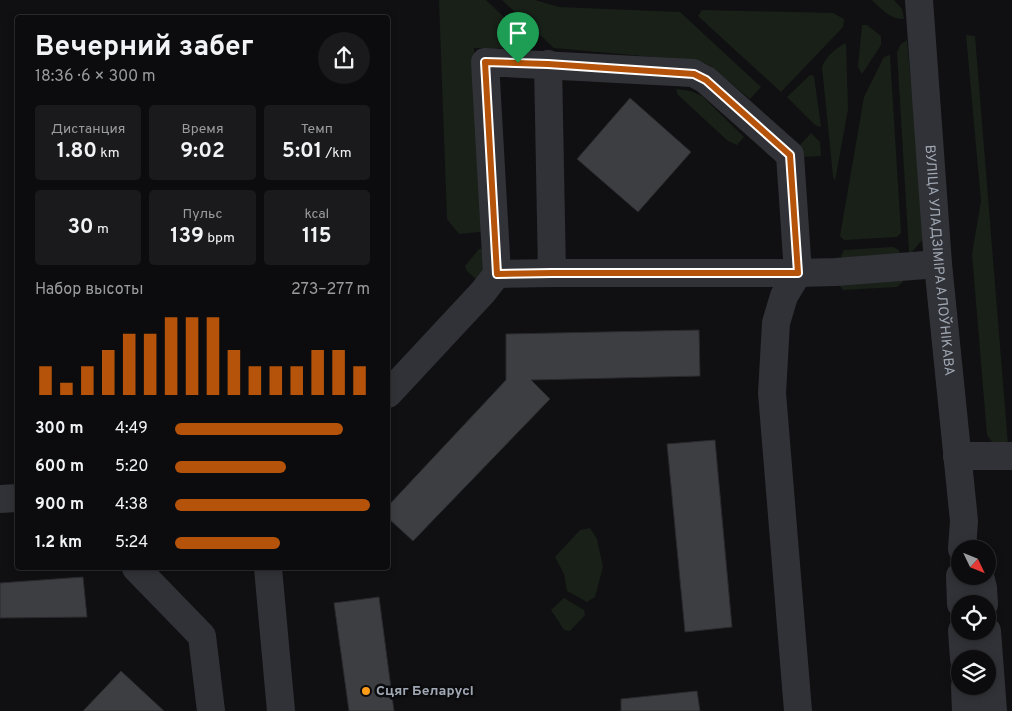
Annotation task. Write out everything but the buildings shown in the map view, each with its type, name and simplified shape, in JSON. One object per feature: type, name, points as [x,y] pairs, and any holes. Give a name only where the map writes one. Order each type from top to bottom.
[{"type":"street","name":"ВУЛІЦА УЛАДЗІМІРА АЛОЎНІКАВА","points":[[919,0],[938,264],[964,521],[969,540]]},
{"type":"street","points":[[390,392],[484,292],[497,274],[485,62],[548,64],[694,74],[706,80],[790,155],[798,273],[784,296],[776,323],[772,393],[798,711]]},
{"type":"street","points":[[548,64],[552,273]]},
{"type":"street","points":[[497,274],[798,273],[938,264]]},
{"type":"street","points":[[957,456],[1012,456]]},
{"type":"street","points":[[0,499],[15,498]]},
{"type":"street","name":"ВУЛІЦА УЛАДЗІМІРА АЛОЎНІКАВА","points":[[963,540],[964,521]]},
{"type":"street","points":[[138,570],[202,636],[211,711]]},
{"type":"street","points":[[268,570],[281,711]]},
{"type":"street","points":[[988,640],[993,711]]},
{"type":"street","points":[[965,695],[966,711]]},
{"type":"shaded area","points":[[439,0],[486,0],[513,26],[513,48],[474,48],[482,195],[490,231],[459,234],[447,219]]},
{"type":"shaded area","points":[[502,0],[535,0],[559,7],[680,12],[761,87],[750,99],[709,65],[698,61],[554,48]]},
{"type":"shaded area","points":[[872,0],[894,0],[902,9],[904,19],[891,16]]},
{"type":"shaded area","points":[[702,10],[833,13],[844,19],[843,27],[781,92],[698,16]]},
{"type":"shaded area","points":[[862,25],[867,25],[881,36],[881,45],[862,74],[858,67]]},
{"type":"shaded area","points":[[966,35],[975,36],[1008,445],[993,443],[987,435],[972,254],[981,201]]},
{"type":"shaded area","points":[[907,40],[924,230],[922,240],[912,252],[909,252],[897,52],[901,44]]},
{"type":"shaded area","points":[[846,43],[848,109],[835,181],[822,67],[831,53]]},
{"type":"shaded area","points":[[890,55],[901,233],[897,237],[844,240],[840,236],[864,97],[884,57]]},
{"type":"shaded area","points":[[810,75],[814,76],[821,127],[815,125],[787,97]]},
{"type":"shaded area","points":[[676,89],[691,91],[702,96],[744,137],[737,145],[728,141],[678,95]]},
{"type":"shaded area","points":[[811,133],[820,142],[821,156],[801,157],[800,145]]},
{"type":"shaded area","points":[[893,247],[899,250],[900,256],[842,261],[841,256],[844,250]]},
{"type":"shaded area","points":[[491,248],[482,285],[467,271],[465,266],[479,249]]},
{"type":"shaded area","points":[[902,276],[903,282],[897,287],[843,290],[840,286],[841,279]]},
{"type":"shaded area","points":[[590,528],[597,539],[603,567],[595,597],[587,602],[567,591],[564,574],[555,557],[580,530]]},
{"type":"shaded area","points":[[564,598],[584,610],[585,615],[570,631],[564,630],[551,610]]},
{"type":"place","name":"Сцяг Беларусі","points":[[366,691]]},
{"type":"route","points":[[485,62],[518,63],[694,74],[706,80],[790,155],[798,273],[497,274],[485,62]]}]
